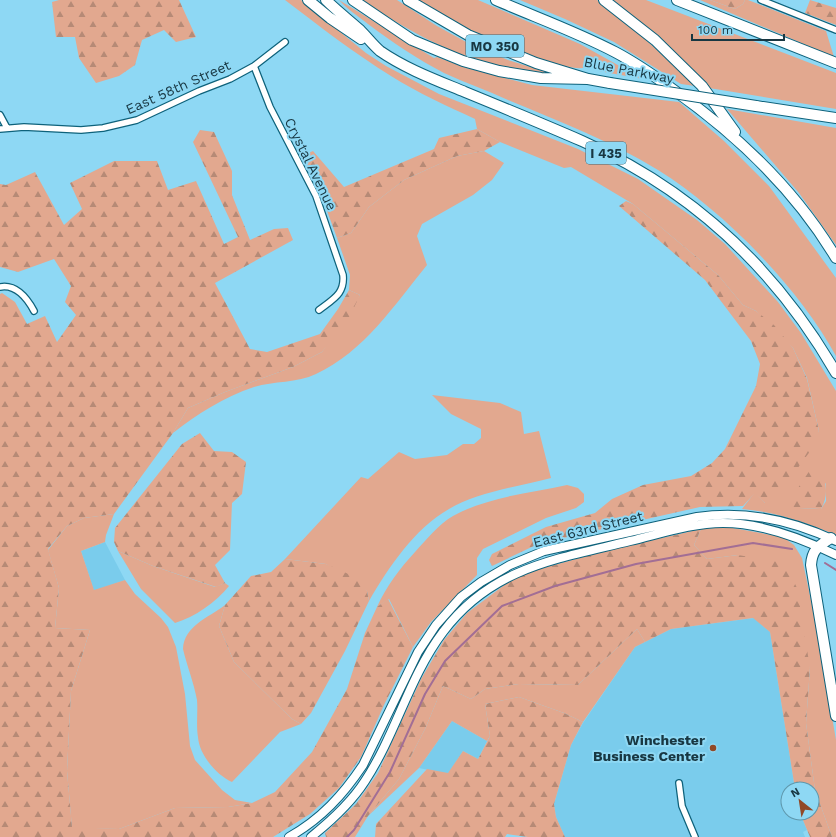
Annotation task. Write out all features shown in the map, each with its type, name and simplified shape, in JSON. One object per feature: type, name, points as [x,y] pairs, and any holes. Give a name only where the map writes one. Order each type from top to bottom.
[{"type":"highway","points":[[308,0],[330,18],[379,50]]},
{"type":"highway","name":"I 435","points":[[326,0],[379,50],[422,74],[583,141],[642,172],[677,194],[743,249],[769,277],[800,316],[836,373]]},
{"type":"highway","points":[[353,0],[412,40],[463,61],[498,71],[541,78],[588,79]]},
{"type":"highway","name":"Blue Parkway","points":[[408,0],[468,35],[536,63],[588,79],[836,118]]},
{"type":"highway","points":[[496,0],[615,52],[649,72],[696,106],[747,148]]},
{"type":"highway","points":[[604,0],[655,40],[702,86],[747,148],[798,204],[836,258]]},
{"type":"highway","points":[[678,0],[836,63]]},
{"type":"highway","points":[[834,539],[817,546],[812,554],[811,565],[836,716]]},
{"type":"main road","name":"East 63rd Street","points":[[289,837],[321,816],[341,796],[363,765],[418,652],[436,625],[461,597],[481,582],[510,565],[544,551],[716,514],[736,514],[776,519],[834,539]]},
{"type":"main road","name":"East 63rd Street","points":[[312,837],[342,810],[365,781],[378,758],[415,679],[443,632],[469,604],[503,580],[541,563],[686,527],[723,523],[756,526],[782,533],[836,555]]},
{"type":"street","points":[[761,0],[778,9],[836,30]]},
{"type":"street","name":"East 58th Street","points":[[0,129],[24,127],[81,130],[126,124],[199,91],[230,79],[254,66],[285,42]]},
{"type":"street","name":"Crystal Avenue","points":[[254,66],[270,107],[309,180],[329,230],[343,275],[344,284],[340,293],[319,310]]},
{"type":"street","points":[[0,115],[7,128]]},
{"type":"street","points":[[1,287],[16,289],[27,300],[34,311]]},
{"type":"street","points":[[679,783],[682,806],[695,837]]},
{"type":"street","points":[[307,826],[312,837]]},
{"type":"shaded area","points":[[105,542],[125,580],[94,591],[81,551]]},
{"type":"shaded area","points":[[754,618],[770,632],[794,781],[780,781],[780,821],[803,821],[807,830],[803,832],[805,837],[565,837],[556,817],[554,804],[571,745],[583,723],[635,647],[671,629]]},
{"type":"shaded area","points":[[452,721],[487,741],[478,759],[463,751],[448,774],[419,768]]},
{"type":"green space","points":[[59,0],[179,0],[196,37],[176,42],[164,30],[142,40],[135,65],[119,76],[96,83],[79,58],[75,37],[56,37],[52,2]]},
{"type":"green space","points":[[285,0],[301,0],[366,53],[386,66],[439,94],[578,149],[638,179],[697,220],[725,244],[778,302],[801,333],[836,391],[836,535],[790,518],[767,512],[742,509],[755,492],[765,503],[819,431],[807,378],[793,348],[756,311],[743,305],[718,275],[633,204],[571,167],[564,168],[500,142],[477,129],[475,119],[422,94],[391,76],[350,49]],"holes":[[[826,483],[826,501],[821,509],[799,508]]]},
{"type":"green space","points":[[339,0],[434,58],[437,57],[467,68],[532,85],[679,102],[724,141],[769,186],[836,278],[836,356],[802,304],[781,278],[734,229],[683,187],[658,170],[622,150],[434,68],[386,37]]},
{"type":"green space","points":[[362,0],[397,0],[437,26],[468,43],[508,60],[556,75],[522,71],[495,65],[455,52],[417,34]]},
{"type":"green space","points":[[415,0],[478,0],[580,44],[643,79],[599,71],[589,63],[584,68],[575,68],[530,56],[480,35]]},
{"type":"green space","points":[[520,0],[597,0],[626,22],[695,86],[681,84],[614,42]]},
{"type":"green space","points":[[611,0],[646,0],[836,73],[836,109],[709,88]]},
{"type":"green space","points":[[700,0],[710,0],[735,9],[743,4],[745,0],[748,0],[826,31],[834,57]]},
{"type":"green space","points":[[710,0],[745,0],[743,4],[735,9]]},
{"type":"green space","points":[[810,0],[836,8],[836,25],[805,13]]},
{"type":"green space","points":[[727,109],[836,128],[836,245],[799,193]]},
{"type":"green space","points":[[477,129],[500,142],[484,151],[457,156],[404,180],[369,207],[351,233],[337,238],[319,189],[302,156],[313,151],[344,187],[434,149],[439,138]]},
{"type":"green space","points":[[200,130],[214,132],[232,171],[232,195],[250,240],[274,229],[288,228],[293,240],[215,283],[250,349],[267,352],[320,334],[338,309],[349,290],[360,295],[349,318],[322,352],[293,367],[225,392],[188,408],[173,433],[114,514],[84,518],[67,526],[48,549],[59,588],[55,628],[90,630],[71,691],[67,771],[72,827],[119,829],[175,808],[228,807],[252,803],[275,792],[312,752],[347,689],[365,633],[377,607],[388,599],[413,647],[384,705],[361,757],[339,788],[310,814],[273,837],[0,837],[0,294],[2,293],[15,302],[27,324],[45,316],[57,342],[76,315],[65,302],[71,286],[54,259],[18,272],[0,267],[0,184],[6,185],[35,172],[64,225],[82,209],[70,183],[114,161],[157,161],[168,190],[196,181],[224,244],[238,237],[193,142]]},
{"type":"green space","points":[[484,151],[504,163],[492,180],[473,195],[422,224],[417,236],[427,265],[378,326],[364,340],[333,365],[316,374],[301,379],[262,385],[243,391],[211,407],[173,433],[188,408],[225,392],[293,367],[322,352],[360,295],[349,290],[350,275],[337,238],[351,233],[369,207],[404,180],[457,156]]},
{"type":"green space","points":[[626,201],[633,204],[718,275],[743,305],[756,311],[774,325],[793,348],[807,379],[819,431],[811,450],[772,503],[765,503],[755,493],[743,506],[700,507],[538,544],[492,566],[489,560],[492,554],[546,527],[595,513],[612,499],[643,485],[691,476],[712,463],[725,449],[756,386],[760,364],[751,341],[705,280],[619,206]]},
{"type":"green space","points":[[432,395],[500,403],[521,412],[524,434],[539,431],[551,478],[485,494],[460,503],[436,517],[403,550],[369,601],[367,591],[326,564],[285,559],[361,477],[368,479],[399,452],[415,459],[447,455],[463,444],[474,444],[481,438],[481,429],[451,414]]},
{"type":"green space","points":[[200,433],[214,451],[232,452],[246,462],[242,494],[232,503],[230,550],[215,565],[225,583],[216,587],[153,566],[118,551],[114,542],[115,528],[182,444]]},
{"type":"green space","points":[[810,470],[822,472],[826,491],[825,500],[821,509],[799,508],[793,510],[788,503]]},
{"type":"green space","points":[[567,485],[578,488],[584,494],[584,502],[576,508],[546,518],[483,549],[477,558],[477,575],[431,622],[413,647],[389,599],[377,607],[389,585],[404,565],[433,532],[453,516],[480,504],[494,500]]},
{"type":"green space","points":[[114,514],[105,542],[81,551],[94,590],[125,580],[135,594],[161,618],[168,627],[176,647],[185,694],[190,746],[195,760],[222,790],[235,800],[252,803],[228,807],[175,808],[119,829],[72,828],[67,771],[71,691],[90,630],[55,628],[59,588],[48,550],[67,526],[84,518]]},
{"type":"green space","points":[[727,527],[783,537],[794,545],[802,558],[816,624],[836,740],[836,837],[832,837],[820,804],[820,781],[814,781],[806,723],[810,668],[738,555],[707,559],[694,545],[701,529]]},
{"type":"green space","points":[[701,529],[694,545],[707,559],[738,555],[785,563],[797,588],[810,668],[806,723],[814,781],[794,781],[770,632],[753,618],[671,629],[645,642],[637,629],[578,685],[519,684],[485,689],[471,699],[443,686],[425,729],[399,779],[368,816],[355,837],[326,837],[325,833],[356,804],[378,773],[421,679],[444,640],[467,613],[511,580],[532,571],[609,550]]},
{"type":"green space","points":[[118,551],[153,566],[215,587],[225,583],[229,586],[218,598],[205,608],[190,617],[175,623],[141,589]]},
{"type":"green space","points":[[285,559],[326,564],[353,576],[367,591],[369,601],[345,651],[311,713],[301,724],[292,719],[234,662],[219,626],[225,605],[251,576],[271,572]]},
{"type":"green space","points":[[225,605],[219,626],[234,662],[292,719],[301,724],[280,732],[232,782],[214,769],[201,750],[197,732],[197,700],[183,649],[184,641],[192,628]]},
{"type":"green space","points":[[637,629],[645,642],[635,647],[583,722],[564,713],[519,697],[485,704],[490,736],[487,741],[452,721],[419,768],[368,816],[399,779],[425,729],[443,686],[471,699],[485,689],[519,684],[578,685]]},
{"type":"green space","points":[[519,697],[564,713],[583,722],[571,745],[554,804],[556,817],[565,837],[528,837],[507,834],[505,837],[375,837],[376,824],[427,769],[448,773],[463,751],[478,759],[490,736],[485,704]]},
{"type":"green space","points":[[820,804],[832,837],[810,837],[803,821],[820,821]]},
{"type":"waterway","points":[[347,837],[354,830],[390,772],[425,694],[445,661],[502,606],[555,586],[636,564],[753,543],[792,549]]},
{"type":"waterway","points":[[825,563],[836,570]]},
{"type":"place","name":"Winchester Business Center","points":[[713,748]]}]
